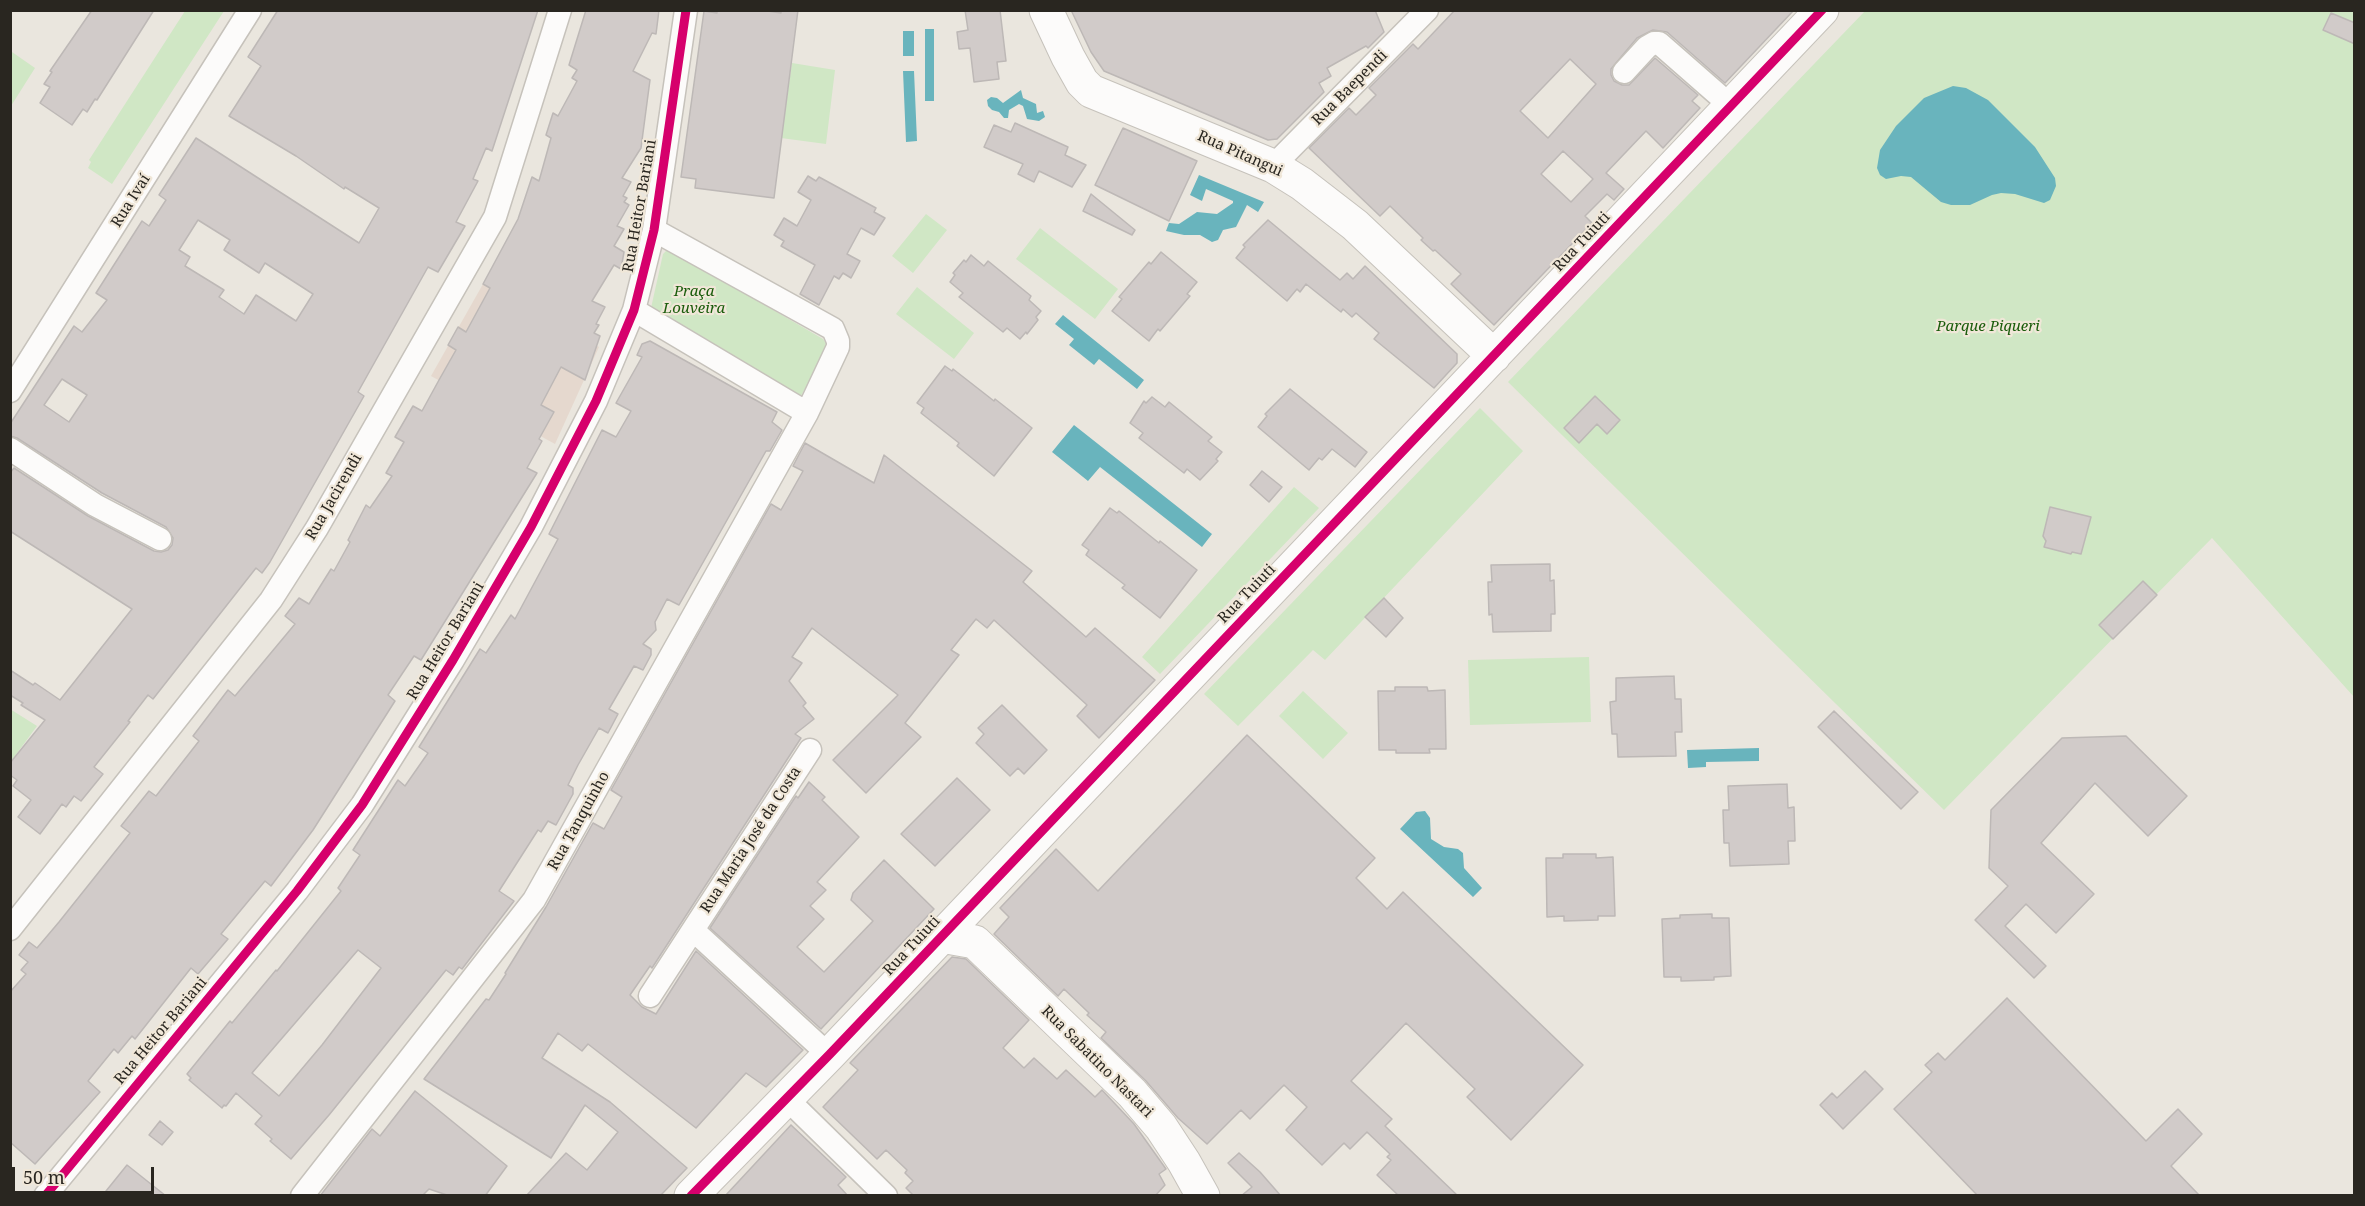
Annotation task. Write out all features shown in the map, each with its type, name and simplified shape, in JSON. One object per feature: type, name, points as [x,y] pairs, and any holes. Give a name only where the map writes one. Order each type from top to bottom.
[{"type":"street","name":"Rua Ivaí","points":[[10,391],[250,10]]},
{"type":"street","name":"Rua Jacirendi","points":[[10,929],[271,600],[317,528],[495,217],[560,10]]},
{"type":"street","name":"Rua Heitor Bariani","points":[[45,1196],[297,891],[362,806],[453,660],[531,527],[596,401],[634,310],[654,230],[686,10]]},
{"type":"street","name":"Rua Pitangui","points":[[1046,10],[1068,57],[1082,82],[1090,91],[1273,166],[1302,184],[1355,225],[1494,356]]},
{"type":"street","name":"Rua Baependi","points":[[1273,166],[1427,10]]},
{"type":"street","name":"Rua Tuiuti","points":[[691,1196],[829,1055],[1822,10]]},
{"type":"street","points":[[1624,72],[1647,47],[1659,43],[1731,106]]},
{"type":"street","points":[[634,310],[807,413],[838,347],[833,329],[654,230]]},
{"type":"street","name":"Rua Tanquinho","points":[[302,1196],[534,900],[807,413]]},
{"type":"street","points":[[10,449],[95,505],[160,539]]},
{"type":"street","name":"Rua Maria José da Costa","points":[[650,996],[810,750]]},
{"type":"street","points":[[941,936],[975,942],[973,903]]},
{"type":"street","name":"Rua Maria José da Costa","points":[[693,930],[829,1055]]},
{"type":"street","name":"Rua Sabatino Nastari","points":[[975,942],[1132,1093],[1161,1127],[1203,1196]]},
{"type":"street","points":[[786,1098],[886,1196]]},
{"type":"shaded area","points":[[483,284],[599,347],[555,444],[431,376]]},
{"type":"green space","points":[[185,11],[224,11],[112,184],[88,168],[91,162],[89,160]]},
{"type":"green space","name":"Parque Piqueri","points":[[1865,11],[2354,11],[2354,697],[2212,538],[1944,810],[1508,382]]},
{"type":"green space","points":[[12,52],[35,68],[11,106],[10,54]]},
{"type":"green space","points":[[792,63],[835,70],[826,144],[781,138]]},
{"type":"green space","points":[[926,214],[947,230],[913,273],[892,256]]},
{"type":"green space","points":[[1040,228],[1118,289],[1095,319],[1016,259]]},
{"type":"green space","name":"Praça Louveira","points":[[666,251],[672,251],[823,339],[826,343],[824,353],[801,396],[651,308],[663,254]]},
{"type":"green space","points":[[917,287],[974,333],[954,359],[896,314]]},
{"type":"green space","points":[[1480,408],[1523,451],[1325,660],[1313,650],[1238,726],[1204,694]]},
{"type":"green space","points":[[1294,487],[1319,508],[1160,674],[1142,657]]},
{"type":"green space","points":[[1589,657],[1591,722],[1470,725],[1468,660]]},
{"type":"green space","points":[[1303,691],[1348,733],[1323,759],[1279,716]]},
{"type":"green space","points":[[10,709],[37,726],[12,760],[10,759]]},
{"type":"water","points":[[925,29],[934,29],[934,101],[925,101]]},
{"type":"water","points":[[903,31],[914,31],[914,56],[903,56]]},
{"type":"water","points":[[903,71],[914,71],[917,141],[906,142]]},
{"type":"water","points":[[1953,86],[1966,88],[1988,100],[2035,147],[2055,178],[2056,186],[2050,200],[2044,203],[2015,194],[2001,193],[1970,205],[1951,205],[1941,202],[1911,177],[1886,179],[1880,175],[1877,168],[1880,150],[1896,126],[1924,98]]},
{"type":"water","points":[[1021,90],[1023,98],[1036,104],[1037,113],[1043,111],[1045,117],[1039,121],[1027,119],[1023,106],[1019,104],[1009,110],[1008,118],[1004,118],[988,106],[987,100],[991,97],[1003,103]]},
{"type":"water","points":[[1199,175],[1264,202],[1258,212],[1247,205],[1236,227],[1223,230],[1218,240],[1212,242],[1200,235],[1184,235],[1166,231],[1169,223],[1179,224],[1197,212],[1217,214],[1233,203],[1206,189],[1202,201],[1190,195]]},
{"type":"water","points":[[1063,315],[1144,380],[1137,389],[1099,359],[1094,365],[1069,345],[1074,339],[1055,324]]},
{"type":"water","points":[[1074,425],[1212,534],[1202,547],[1100,467],[1088,481],[1052,452]]},
{"type":"water","points":[[1759,748],[1759,761],[1706,762],[1706,767],[1688,768],[1687,750]]},
{"type":"water","points":[[1425,811],[1430,818],[1431,839],[1444,847],[1458,849],[1463,853],[1464,868],[1482,888],[1473,897],[1400,829],[1416,812]]},
{"type":"building","points":[[92,10],[154,10],[97,100],[95,99],[87,112],[83,109],[72,125],[40,103],[50,87],[44,84],[52,72],[50,71]]},
{"type":"building","points":[[278,10],[538,10],[492,151],[486,148],[473,179],[478,181],[456,222],[465,226],[438,272],[428,267],[358,392],[364,396],[270,562],[262,573],[256,568],[153,699],[148,695],[128,721],[130,722],[94,767],[103,774],[81,801],[74,796],[66,807],[62,804],[40,834],[18,817],[31,800],[13,786],[17,780],[10,775],[10,763],[45,720],[10,695],[10,670],[60,700],[132,609],[10,531],[10,473],[14,468],[88,516],[154,551],[168,550],[173,538],[166,527],[102,493],[17,438],[10,436],[10,424],[74,326],[82,332],[107,300],[96,293],[142,221],[149,226],[166,200],[159,195],[196,138],[359,243],[379,208],[345,187],[344,189],[296,156],[229,116],[261,66],[248,57]],"holes":[[[198,220],[230,240],[224,250],[259,273],[265,263],[313,294],[296,321],[256,295],[244,314],[219,297],[224,290],[185,266],[190,257],[179,250]],[[62,379],[87,395],[69,422],[44,405]]]},
{"type":"building","points":[[586,10],[659,10],[656,34],[652,33],[633,71],[650,80],[641,148],[622,178],[631,182],[623,196],[627,198],[624,202],[629,205],[617,226],[624,229],[614,246],[624,252],[621,269],[614,265],[592,301],[605,307],[596,324],[599,325],[594,333],[600,336],[585,380],[561,367],[541,405],[554,412],[527,468],[537,473],[421,660],[414,656],[388,695],[395,701],[313,830],[271,886],[265,881],[221,934],[228,939],[198,974],[191,968],[135,1039],[132,1036],[118,1053],[114,1049],[88,1081],[100,1092],[35,1164],[10,1142],[10,992],[26,974],[21,970],[28,962],[19,955],[29,942],[37,948],[59,922],[130,833],[121,826],[149,791],[156,796],[199,741],[193,736],[228,690],[235,696],[295,624],[285,616],[299,598],[309,604],[331,569],[334,571],[366,505],[370,508],[392,476],[386,473],[404,442],[395,437],[413,406],[422,411],[456,350],[448,345],[458,327],[466,332],[490,288],[483,284],[518,219],[532,177],[539,181],[551,138],[546,135],[553,113],[558,116],[577,81],[572,78],[577,70],[569,65]]},
{"type":"building","points":[[717,10],[761,10],[781,13],[781,10],[798,10],[774,198],[695,188],[696,179],[681,177],[704,11],[717,13]]},
{"type":"building","points":[[965,10],[1000,10],[1006,61],[997,62],[999,79],[974,82],[970,48],[959,49],[957,32],[968,30]]},
{"type":"building","points":[[1071,10],[1375,10],[1384,32],[1368,48],[1366,46],[1327,68],[1331,76],[1319,83],[1324,92],[1277,139],[1268,140],[1104,71],[1091,52]]},
{"type":"building","points":[[1455,10],[1794,10],[1725,83],[1667,32],[1653,30],[1637,38],[1611,69],[1614,81],[1622,85],[1629,85],[1655,58],[1698,95],[1692,101],[1700,108],[1663,148],[1646,131],[1606,173],[1624,189],[1614,200],[1607,194],[1585,216],[1592,223],[1494,325],[1451,284],[1461,274],[1421,240],[1423,238],[1390,206],[1380,216],[1309,148],[1349,108],[1356,115],[1376,95],[1369,88],[1413,44],[1418,49]],"holes":[[[1570,59],[1596,84],[1548,138],[1520,111]],[[1563,151],[1593,179],[1571,202],[1541,174]]]},
{"type":"building","points":[[2331,13],[2355,23],[2355,44],[2323,30]]},
{"type":"building","points":[[1015,123],[1068,147],[1065,155],[1086,165],[1072,187],[1039,171],[1034,182],[1018,174],[1023,164],[984,147],[994,125],[1011,132]]},
{"type":"building","points":[[1123,128],[1197,161],[1169,221],[1095,185]]},
{"type":"building","points":[[808,176],[816,181],[819,177],[876,208],[874,212],[885,218],[874,235],[861,228],[847,254],[860,261],[851,278],[843,273],[839,279],[834,276],[819,305],[800,294],[815,265],[781,246],[784,241],[774,235],[784,218],[797,226],[811,200],[798,192]]},
{"type":"building","points":[[1091,194],[1135,230],[1132,235],[1083,211]]},
{"type":"building","points":[[1268,220],[1340,280],[1347,273],[1353,279],[1365,266],[1457,354],[1457,363],[1434,388],[1374,339],[1379,333],[1356,313],[1352,317],[1343,309],[1341,312],[1306,284],[1300,292],[1297,289],[1287,301],[1236,258],[1245,247],[1243,245]]},
{"type":"building","points":[[1161,252],[1197,282],[1187,294],[1190,296],[1149,341],[1112,311],[1122,299],[1119,297],[1149,262],[1151,264]]},
{"type":"building","points":[[971,255],[984,266],[988,261],[1031,296],[1029,300],[1041,311],[1036,317],[1038,320],[1020,339],[1007,328],[1003,332],[959,297],[963,293],[950,282],[955,275],[953,273]]},
{"type":"building","points":[[650,341],[777,412],[772,422],[782,430],[770,451],[766,451],[679,605],[667,599],[655,622],[656,630],[643,644],[651,649],[651,655],[643,670],[634,666],[609,709],[618,714],[608,733],[599,728],[578,765],[568,785],[573,788],[573,794],[556,825],[548,821],[541,832],[538,830],[499,891],[514,901],[462,969],[459,967],[453,975],[446,970],[291,1159],[255,1124],[262,1116],[236,1093],[222,1108],[189,1080],[191,1078],[187,1074],[230,1021],[232,1023],[277,971],[341,891],[338,888],[360,855],[353,850],[398,780],[405,786],[428,753],[419,747],[480,649],[486,653],[511,615],[515,619],[558,539],[549,534],[602,430],[616,437],[631,411],[616,403],[642,357],[637,355],[642,344]],"holes":[[[358,950],[381,968],[322,1045],[279,1096],[252,1073]]]},
{"type":"building","points":[[945,366],[952,371],[953,369],[1032,428],[994,476],[957,446],[959,443],[921,413],[924,408],[917,403]]},
{"type":"building","points":[[1290,389],[1367,452],[1355,467],[1332,449],[1322,460],[1319,458],[1309,470],[1258,427],[1267,416],[1265,414]]},
{"type":"building","points":[[1595,396],[1620,420],[1607,434],[1597,424],[1579,443],[1564,428]]},
{"type":"building","points":[[1152,397],[1165,407],[1169,402],[1212,437],[1208,441],[1222,452],[1216,459],[1218,461],[1200,480],[1187,469],[1184,473],[1139,438],[1143,433],[1130,423],[1144,401],[1146,403]]},
{"type":"building","points":[[805,443],[874,483],[884,455],[1032,571],[1023,582],[1086,637],[1095,628],[1155,680],[1099,738],[1077,716],[1087,705],[994,620],[987,628],[976,619],[951,650],[959,655],[905,723],[921,737],[866,793],[833,760],[898,695],[812,628],[792,657],[802,663],[789,681],[806,703],[803,706],[814,719],[795,734],[801,738],[652,968],[650,966],[630,995],[642,1007],[656,1014],[696,951],[803,1050],[766,1087],[746,1073],[696,1128],[588,1044],[582,1051],[558,1033],[542,1058],[610,1102],[687,1168],[660,1196],[526,1196],[566,1153],[587,1170],[618,1132],[585,1105],[551,1158],[424,1079],[486,999],[489,1000],[546,907],[593,823],[604,829],[622,797],[611,790],[771,504],[781,510],[803,471],[793,466]]},
{"type":"building","points":[[1262,471],[1282,487],[1269,502],[1250,485]]},
{"type":"building","points":[[2050,507],[2091,517],[2081,554],[2072,552],[2071,554],[2044,547],[2046,541],[2043,536]]},
{"type":"building","points":[[1110,508],[1117,513],[1119,511],[1197,570],[1160,618],[1122,588],[1125,585],[1086,555],[1089,550],[1082,545]]},
{"type":"building","points":[[1550,564],[1550,581],[1554,580],[1555,614],[1551,614],[1551,631],[1493,632],[1492,614],[1489,615],[1488,582],[1492,582],[1491,565]]},
{"type":"building","points":[[2143,581],[2157,595],[2113,639],[2099,625]]},
{"type":"building","points":[[1384,598],[1403,618],[1386,637],[1365,617]]},
{"type":"building","points":[[1674,676],[1675,699],[1681,699],[1682,732],[1675,732],[1676,756],[1618,757],[1617,734],[1612,734],[1610,702],[1616,701],[1616,678]]},
{"type":"building","points":[[1395,687],[1427,687],[1428,691],[1445,690],[1446,749],[1429,749],[1430,753],[1396,753],[1396,750],[1379,750],[1378,691],[1395,691]]},
{"type":"building","points":[[1002,705],[1047,750],[1024,774],[1018,768],[1010,776],[976,743],[984,734],[978,728]]},
{"type":"building","points":[[1834,711],[1918,792],[1901,809],[1818,727]]},
{"type":"building","points":[[1247,735],[1375,858],[1356,878],[1387,909],[1403,892],[1583,1065],[1511,1140],[1467,1097],[1475,1089],[1406,1023],[1351,1081],[1392,1119],[1385,1126],[1458,1196],[1399,1196],[1377,1175],[1391,1160],[1387,1157],[1390,1154],[1367,1132],[1350,1149],[1344,1143],[1322,1165],[1286,1130],[1307,1107],[1284,1085],[1250,1119],[1241,1110],[1207,1144],[1178,1118],[1146,1081],[1101,1038],[1106,1032],[1087,1015],[1089,1013],[1064,989],[1058,996],[994,934],[1009,917],[1000,908],[1056,849],[1098,891]]},
{"type":"building","points":[[2126,736],[2187,796],[2148,836],[2095,783],[2041,843],[2094,894],[2056,933],[2026,904],[2005,926],[2046,966],[2034,978],[1975,920],[2008,886],[1989,868],[1991,810],[2062,738]]},
{"type":"building","points":[[957,778],[990,810],[935,866],[901,834]]},
{"type":"building","points":[[809,782],[825,797],[822,800],[859,837],[817,882],[826,890],[810,906],[824,919],[797,947],[824,972],[873,921],[851,900],[853,893],[884,860],[934,909],[821,1029],[710,928],[796,796],[798,798]]},
{"type":"building","points":[[1787,784],[1788,808],[1794,807],[1795,841],[1788,841],[1789,864],[1730,866],[1729,843],[1724,843],[1723,810],[1729,810],[1728,786]]},
{"type":"building","points":[[1563,854],[1596,854],[1596,858],[1613,857],[1615,916],[1598,916],[1598,920],[1564,921],[1564,916],[1547,917],[1546,858],[1563,858]]},
{"type":"building","points":[[1712,914],[1712,918],[1729,918],[1731,976],[1714,977],[1714,980],[1681,981],[1681,977],[1664,977],[1662,919],[1680,918],[1680,915]]},
{"type":"building","points":[[952,957],[966,959],[1029,1020],[1003,1048],[1024,1068],[1034,1058],[1057,1079],[1066,1070],[1095,1097],[1102,1090],[1134,1124],[1166,1169],[1159,1174],[1165,1185],[1155,1196],[914,1196],[906,1188],[913,1181],[905,1173],[907,1170],[886,1150],[877,1159],[823,1107],[858,1070],[850,1063]]},
{"type":"building","points":[[2007,998],[2146,1141],[2178,1109],[2202,1134],[2171,1166],[2200,1196],[1978,1196],[1894,1109],[1932,1072],[1925,1065],[1938,1053],[1945,1060]]},
{"type":"building","points":[[1865,1071],[1883,1089],[1843,1129],[1820,1105],[1832,1093],[1837,1098]]},
{"type":"building","points":[[415,1091],[507,1166],[485,1196],[450,1196],[429,1189],[422,1196],[320,1196],[372,1129],[380,1136]]},
{"type":"building","points":[[160,1121],[173,1132],[162,1145],[149,1135]]},
{"type":"building","points":[[791,1125],[846,1177],[838,1185],[848,1196],[725,1196]]},
{"type":"building","points":[[1239,1153],[1281,1196],[1241,1196],[1252,1187],[1228,1163]]},
{"type":"building","points":[[127,1165],[166,1196],[102,1196]]},
{"type":"cycle path","points":[[45,1196],[297,891],[362,805],[453,660],[531,527],[596,401],[634,310],[654,230],[686,10]]},
{"type":"cycle path","points":[[691,1196],[829,1055],[1822,10]]}]
